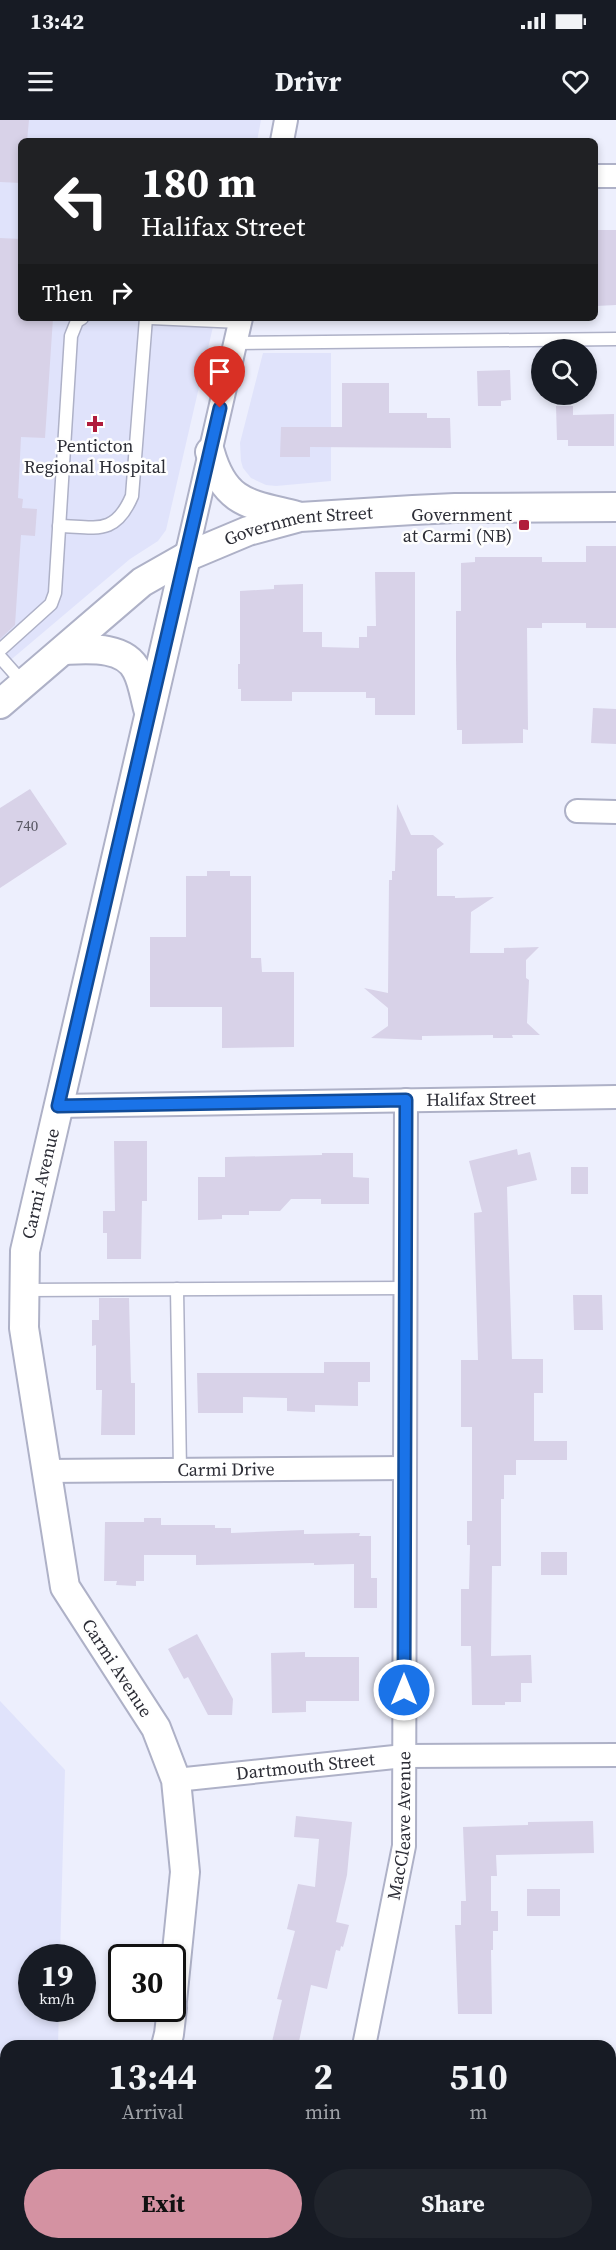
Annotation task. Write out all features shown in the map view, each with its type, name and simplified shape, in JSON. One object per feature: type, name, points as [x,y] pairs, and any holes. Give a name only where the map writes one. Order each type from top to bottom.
[{"type":"street","points":[[283,138],[286,120]]},
{"type":"street","points":[[598,176],[616,176]]},
{"type":"street","name":"Carmi Avenue","points":[[178,1944],[185,1872],[176,1780],[156,1728],[65,1587],[24,1328],[25,1251],[238,328]]},
{"type":"street","points":[[210,452],[222,483],[241,501],[300,517]]},
{"type":"street","name":"Government Street","points":[[0,704],[142,582],[186,557],[248,531],[300,517],[455,508],[616,507]]},
{"type":"street","points":[[64,650],[96,649],[114,652],[129,660],[137,671],[149,714]]},
{"type":"street","points":[[577,811],[616,812]]},
{"type":"street","name":"Halifax Street","points":[[58,1106],[616,1097]]},
{"type":"street","name":"MacCleave Avenue","points":[[365,2040],[404,1846],[406,1100]]},
{"type":"street","name":"Carmi Drive","points":[[46,1471],[405,1468]]},
{"type":"street","name":"Dartmouth Street","points":[[176,1780],[404,1756],[616,1755]]},
{"type":"street","points":[[167,2040],[170,2022]]},
{"type":"lane","points":[[0,650],[51,604],[55,593],[70,336],[77,321]]},
{"type":"lane","points":[[59,526],[102,527],[113,524],[125,511],[132,496],[146,321]]},
{"type":"lane","points":[[177,321],[238,328],[616,339]]},
{"type":"lane","points":[[0,657],[24,684]]},
{"type":"lane","points":[[25,1290],[405,1288]]},
{"type":"lane","points":[[177,1289],[180,1470]]},
{"type":"shaded area","name":"Penticton Regional Hospital","points":[[0,120],[261,120],[258,138],[18,138],[18,321],[214,321],[166,530],[158,541],[130,559],[0,669]]},
{"type":"shaded area","points":[[263,353],[331,353],[331,481],[266,485],[251,478],[243,468],[240,443]]},
{"type":"shaded area","points":[[0,1701],[65,1770],[60,1944],[18,1944],[18,2022],[59,2022],[58,2040],[0,2040]]},
{"type":"building","points":[[0,120],[29,120],[27,138],[18,138],[18,183],[0,182]]},
{"type":"building","points":[[598,230],[616,230],[616,305],[598,306]]},
{"type":"building","points":[[0,238],[18,239],[18,321],[53,321],[45,438],[21,437],[18,498],[23,499],[22,508],[37,509],[35,536],[21,535],[15,625],[0,639]]},
{"type":"building","points":[[510,370],[511,400],[501,401],[501,406],[478,406],[477,371]]},
{"type":"building","points":[[342,383],[389,383],[389,413],[427,413],[427,418],[450,418],[451,448],[310,447],[310,457],[280,457],[281,427],[342,427]]},
{"type":"building","points":[[556,406],[573,406],[573,415],[614,414],[614,446],[568,446],[568,440],[557,440]]},
{"type":"building","points":[[586,546],[616,546],[616,628],[586,628],[586,623],[542,623],[542,628],[527,628],[528,730],[523,729],[523,743],[462,744],[462,730],[457,730],[456,659],[456,611],[461,611],[461,563],[475,562],[475,557],[542,557],[542,562],[586,562]]},
{"type":"building","points":[[375,572],[415,572],[415,715],[375,715],[375,698],[366,698],[366,692],[292,692],[292,701],[241,701],[241,689],[238,689],[240,591],[274,589],[274,585],[303,584],[303,632],[322,632],[322,647],[359,648],[359,637],[367,637],[367,626],[376,626]]},
{"type":"building","points":[[593,708],[616,709],[616,744],[591,743]]},
{"type":"building","points":[[30,789],[67,844],[0,888],[0,808]]},
{"type":"building","points":[[397,804],[411,835],[433,835],[444,844],[437,849],[437,896],[494,897],[471,912],[470,953],[504,953],[504,948],[539,947],[526,960],[526,978],[529,980],[527,1023],[540,1035],[512,1035],[513,1038],[493,1038],[493,1035],[422,1036],[422,1040],[371,1038],[388,1026],[388,1008],[364,988],[388,993],[389,880],[392,880],[392,871],[395,871]]},
{"type":"building","points":[[207,871],[230,871],[230,876],[251,876],[251,958],[261,958],[262,972],[294,972],[294,1047],[222,1048],[222,1007],[150,1007],[150,937],[186,937],[186,876],[207,876]]},
{"type":"building","points":[[114,1141],[147,1141],[147,1201],[142,1201],[141,1259],[107,1259],[107,1233],[103,1233],[103,1211],[115,1211]]},
{"type":"building","points":[[517,1149],[518,1155],[530,1152],[537,1180],[507,1187],[512,1359],[543,1359],[543,1393],[534,1393],[534,1441],[567,1441],[567,1460],[516,1460],[516,1475],[504,1475],[504,1499],[501,1499],[501,1566],[492,1566],[491,1656],[531,1655],[532,1683],[521,1683],[521,1702],[505,1702],[505,1705],[472,1705],[471,1646],[461,1646],[461,1589],[469,1589],[470,1545],[467,1545],[467,1521],[472,1521],[472,1427],[461,1427],[461,1360],[478,1360],[474,1213],[482,1212],[469,1161]]},
{"type":"building","points":[[322,1153],[353,1153],[353,1177],[369,1178],[369,1204],[321,1204],[321,1199],[291,1199],[280,1211],[249,1211],[249,1215],[222,1215],[222,1219],[198,1220],[198,1177],[225,1177],[225,1157],[322,1155]]},
{"type":"building","points":[[571,1167],[588,1167],[588,1194],[571,1194]]},
{"type":"building","points":[[573,1295],[602,1295],[603,1330],[574,1330]]},
{"type":"building","points":[[99,1298],[129,1298],[131,1383],[135,1383],[135,1435],[101,1435],[102,1390],[96,1390],[96,1345],[92,1346],[92,1320],[99,1320]]},
{"type":"building","points":[[324,1362],[370,1362],[370,1382],[358,1382],[358,1406],[315,1405],[315,1412],[287,1411],[287,1398],[243,1397],[243,1413],[198,1413],[197,1373],[324,1373]]},
{"type":"building","points":[[144,1518],[161,1518],[161,1525],[215,1525],[215,1528],[231,1528],[231,1533],[304,1530],[304,1534],[360,1533],[359,1536],[371,1536],[371,1578],[377,1578],[377,1608],[354,1608],[354,1564],[196,1565],[196,1555],[144,1555],[144,1581],[136,1581],[136,1586],[116,1585],[117,1581],[104,1581],[105,1522],[144,1522]]},
{"type":"building","points":[[541,1552],[567,1552],[567,1575],[541,1575]]},
{"type":"building","points":[[197,1634],[233,1699],[232,1715],[208,1715],[188,1677],[184,1679],[168,1649]]},
{"type":"building","points":[[305,1652],[305,1657],[359,1657],[359,1701],[306,1701],[306,1712],[272,1713],[271,1653]]},
{"type":"building","points":[[296,1816],[352,1822],[347,1875],[336,1922],[349,1925],[343,1947],[341,1946],[340,1951],[336,1950],[327,1989],[311,1985],[299,2040],[272,2040],[282,2000],[277,1999],[295,1931],[287,1929],[298,1884],[315,1887],[319,1839],[294,1837]]},
{"type":"building","points":[[593,1821],[594,1853],[496,1855],[497,1876],[491,1876],[491,1911],[498,1911],[498,1931],[493,1931],[493,1950],[491,1950],[492,2014],[458,2014],[455,1925],[461,1925],[461,1901],[466,1901],[463,1827],[528,1825],[528,1822]]},
{"type":"building","points":[[527,1889],[560,1889],[560,1916],[527,1916]]},
{"type":"place","name":"Penticton Regional Hospital","points":[[95,424]]},
{"type":"place","name":"Government at Carmi (NB)","points":[[524,525]]},
{"type":"route","points":[[220,408],[58,1106],[406,1100],[404,1690]]}]
